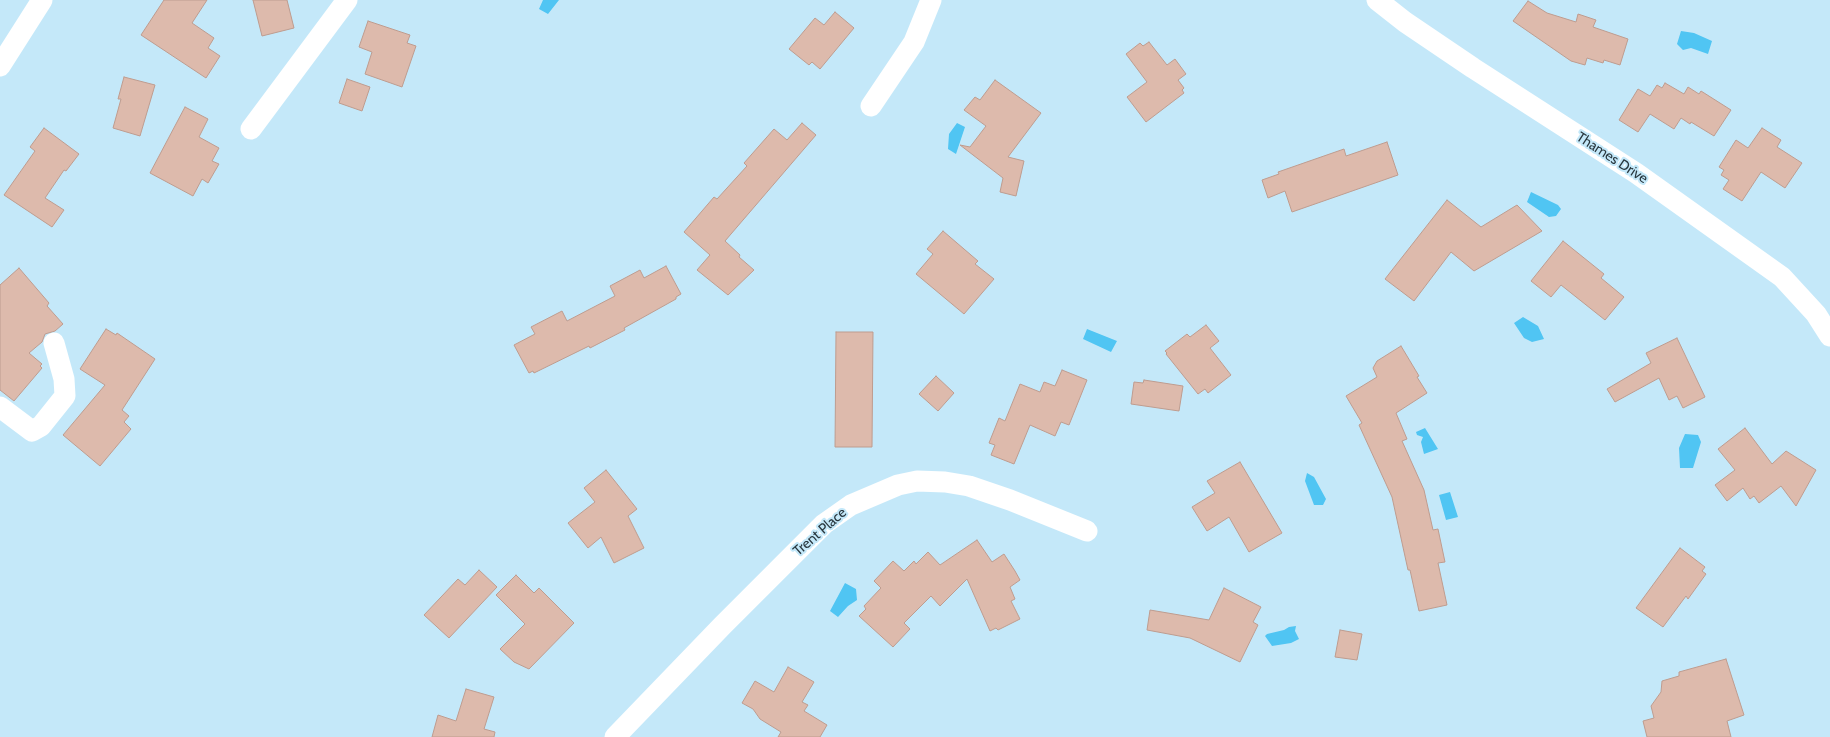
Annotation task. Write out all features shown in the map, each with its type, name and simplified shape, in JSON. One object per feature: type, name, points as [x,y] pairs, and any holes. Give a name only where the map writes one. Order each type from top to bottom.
[{"type":"street","points":[[0,66],[42,0]]},
{"type":"street","points":[[250,129],[347,0]]},
{"type":"street","points":[[872,106],[914,42],[931,0]]},
{"type":"street","name":"Thames Drive","points":[[1377,0],[1405,22],[1473,68],[1636,173],[1782,277],[1816,314],[1830,336]]},
{"type":"street","points":[[0,407],[32,431],[41,426],[65,396],[64,379],[54,343]]},
{"type":"street","name":"Trent Place","points":[[615,737],[824,524],[851,504],[898,486],[917,482],[945,482],[969,486],[1010,500],[1087,531]]},
{"type":"water","points":[[543,0],[559,0],[548,14],[539,9]]},
{"type":"water","points":[[1681,31],[1694,33],[1712,41],[1708,54],[1691,48],[1683,50],[1677,44]]},
{"type":"water","points":[[957,123],[965,127],[956,154],[948,149],[949,134]]},
{"type":"water","points":[[1531,192],[1558,205],[1561,209],[1556,216],[1549,217],[1527,202]]},
{"type":"water","points":[[1523,317],[1538,326],[1544,339],[1532,342],[1524,338],[1514,323]]},
{"type":"water","points":[[1087,329],[1117,341],[1111,352],[1083,339]]},
{"type":"water","points":[[1425,428],[1438,449],[1424,454],[1421,442],[1423,437],[1417,435],[1416,432]]},
{"type":"water","points":[[1685,434],[1698,435],[1701,442],[1693,468],[1680,468],[1679,448]]},
{"type":"water","points":[[1307,473],[1314,477],[1326,499],[1323,505],[1314,505],[1305,481]]},
{"type":"water","points":[[1450,492],[1458,517],[1446,520],[1439,495]]},
{"type":"water","points":[[845,583],[856,589],[857,600],[848,606],[838,617],[830,611]]},
{"type":"water","points":[[1296,626],[1295,631],[1299,639],[1291,643],[1272,646],[1265,636],[1267,634]]},
{"type":"building","points":[[164,0],[207,0],[192,23],[214,38],[208,48],[220,56],[206,78],[141,35]]},
{"type":"building","points":[[253,0],[287,0],[294,28],[262,36]]},
{"type":"building","points":[[1528,1],[1547,13],[1576,22],[1578,14],[1596,20],[1593,27],[1628,39],[1620,65],[1604,60],[1603,63],[1587,58],[1585,65],[1571,61],[1513,21]]},
{"type":"building","points":[[835,12],[854,28],[820,69],[812,62],[809,65],[789,49],[815,18],[824,25]]},
{"type":"building","points":[[368,21],[410,35],[407,43],[416,46],[402,87],[365,74],[372,52],[359,47]]},
{"type":"building","points":[[1149,42],[1167,65],[1175,59],[1186,74],[1178,80],[1184,88],[1182,90],[1184,93],[1146,122],[1127,97],[1147,82],[1126,54],[1140,43],[1143,46]]},
{"type":"building","points":[[124,77],[155,85],[140,136],[113,128],[121,99],[118,99]]},
{"type":"building","points":[[347,79],[370,87],[362,111],[339,103]]},
{"type":"building","points":[[995,80],[1041,113],[1008,157],[1024,161],[1016,196],[1000,192],[1003,178],[960,145],[970,147],[986,126],[964,110],[975,97],[980,100]]},
{"type":"building","points":[[1665,83],[1684,94],[1688,87],[1699,94],[1701,91],[1731,110],[1714,136],[1681,118],[1674,129],[1650,114],[1638,132],[1619,120],[1638,89],[1650,96],[1657,85],[1662,88]]},
{"type":"building","points":[[185,107],[208,119],[199,137],[219,148],[212,161],[219,164],[208,183],[202,179],[193,196],[150,173]]},
{"type":"building","points":[[802,123],[816,135],[725,241],[754,270],[728,295],[697,270],[710,255],[684,232],[714,197],[717,199],[747,166],[744,163],[774,129],[787,140]]},
{"type":"building","points":[[44,128],[79,154],[66,171],[64,170],[45,198],[64,210],[52,227],[4,195],[35,151],[30,147]]},
{"type":"building","points":[[1762,128],[1781,140],[1777,147],[1802,163],[1785,188],[1761,172],[1742,201],[1723,189],[1729,180],[1721,175],[1724,170],[1719,167],[1736,140],[1748,148]]},
{"type":"building","points":[[1387,142],[1398,175],[1292,212],[1285,191],[1268,198],[1262,180],[1279,174],[1278,172],[1344,149],[1346,156]]},
{"type":"building","points":[[1447,200],[1481,227],[1517,205],[1542,231],[1474,271],[1451,252],[1414,301],[1385,279]]},
{"type":"building","points":[[943,231],[978,261],[975,264],[994,279],[964,314],[916,274],[933,254],[927,249]]},
{"type":"building","points":[[1563,241],[1604,274],[1601,278],[1624,297],[1605,320],[1561,285],[1551,297],[1531,281]]},
{"type":"building","points":[[666,266],[681,294],[676,299],[624,328],[625,330],[590,348],[589,346],[534,373],[533,371],[529,373],[514,345],[535,334],[531,327],[562,311],[567,321],[615,296],[610,286],[640,270],[644,278]]},
{"type":"building","points":[[19,268],[49,303],[47,306],[63,324],[55,331],[45,334],[42,342],[29,353],[42,364],[40,366],[42,368],[14,401],[0,390],[0,285]]},
{"type":"building","points":[[1206,325],[1219,341],[1210,348],[1231,375],[1208,393],[1205,389],[1198,394],[1165,351],[1187,334],[1190,337]]},
{"type":"building","points":[[106,329],[116,335],[117,333],[155,359],[122,410],[129,416],[124,422],[131,429],[100,466],[63,435],[105,385],[80,369]]},
{"type":"building","points":[[836,332],[873,332],[872,447],[835,447]]},
{"type":"building","points":[[1677,338],[1705,397],[1683,408],[1677,396],[1669,400],[1659,378],[1615,402],[1607,389],[1651,363],[1646,353]]},
{"type":"building","points":[[1401,346],[1427,393],[1396,413],[1407,439],[1402,441],[1424,490],[1433,530],[1438,529],[1445,562],[1438,563],[1447,605],[1419,611],[1392,497],[1359,425],[1362,423],[1346,396],[1377,377],[1373,368],[1377,361]]},
{"type":"building","points":[[1062,370],[1087,380],[1069,425],[1061,422],[1055,436],[1030,425],[1014,464],[991,455],[995,445],[989,443],[999,418],[1005,421],[1020,384],[1040,392],[1044,382],[1055,386]]},
{"type":"building","points":[[936,376],[954,393],[938,411],[919,394]]},
{"type":"building","points":[[1144,380],[1183,386],[1179,411],[1131,404],[1134,382],[1143,383]]},
{"type":"building","points":[[1745,428],[1772,464],[1786,451],[1816,470],[1796,506],[1781,486],[1759,503],[1754,496],[1750,499],[1743,488],[1727,501],[1715,485],[1735,470],[1718,449]]},
{"type":"building","points":[[1240,462],[1282,533],[1249,552],[1229,517],[1207,531],[1192,507],[1215,493],[1207,481]]},
{"type":"building","points":[[606,470],[637,509],[628,516],[644,548],[614,563],[601,537],[588,548],[568,523],[595,502],[584,488]]},
{"type":"building","points":[[977,540],[992,562],[1004,554],[1020,580],[1010,587],[1015,599],[1011,601],[1020,619],[998,630],[996,628],[990,631],[967,579],[940,606],[931,596],[904,623],[910,629],[893,647],[859,616],[866,609],[864,606],[881,588],[874,581],[893,561],[904,571],[914,561],[916,564],[928,552],[940,565]]},
{"type":"building","points":[[1680,548],[1705,567],[1702,571],[1706,574],[1688,599],[1686,596],[1663,627],[1636,608]]},
{"type":"building","points":[[479,570],[497,587],[449,638],[424,615],[458,579],[465,585]]},
{"type":"building","points":[[516,575],[534,593],[539,588],[574,623],[529,669],[514,662],[500,649],[525,624],[496,595]]},
{"type":"building","points":[[1224,588],[1261,607],[1253,622],[1258,625],[1240,662],[1190,638],[1147,630],[1150,610],[1209,620]]},
{"type":"building","points":[[1340,630],[1362,634],[1357,660],[1335,657]]},
{"type":"building","points":[[1726,659],[1744,715],[1727,721],[1731,737],[1647,737],[1643,721],[1654,718],[1651,706],[1661,692],[1662,681],[1679,676],[1679,672]]},
{"type":"building","points":[[788,667],[814,682],[802,702],[808,705],[804,711],[827,725],[820,737],[778,737],[781,732],[760,719],[753,709],[742,703],[755,681],[774,692]]},
{"type":"building","points":[[466,689],[494,697],[484,729],[495,732],[494,737],[432,737],[438,715],[456,721]]}]
